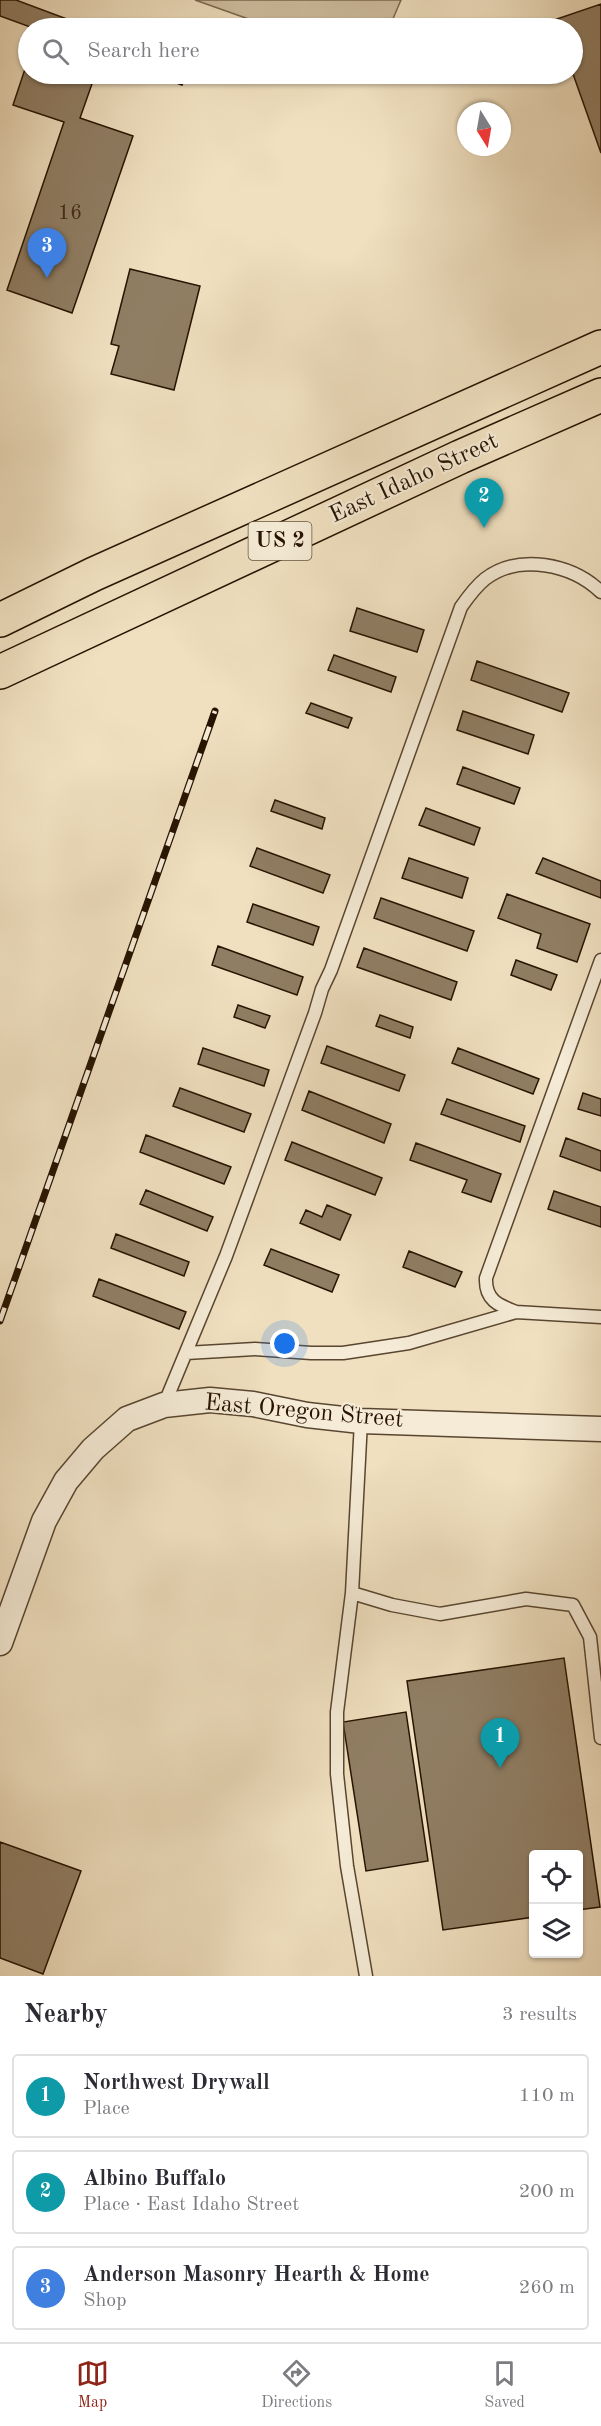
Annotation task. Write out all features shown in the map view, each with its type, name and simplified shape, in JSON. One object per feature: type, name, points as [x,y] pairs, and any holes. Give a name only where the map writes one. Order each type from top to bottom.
[{"type":"highway","name":"East Idaho Street","points":[[0,620],[94,574],[601,347]]},
{"type":"highway","name":"East Idaho Street","points":[[0,672],[460,457],[601,395]]},
{"type":"street","name":"East Oregon Street","points":[[0,1642],[44,1521],[66,1481],[93,1449],[127,1419],[164,1405],[210,1400],[253,1404],[307,1415],[361,1421],[601,1429]]},
{"type":"lane","points":[[164,1405],[230,1245],[461,607],[473,590],[487,578],[503,569],[521,564],[559,568],[577,575],[601,592]]},
{"type":"lane","points":[[601,960],[486,1278],[489,1296],[496,1304],[516,1312],[601,1317]]},
{"type":"lane","points":[[186,1353],[255,1349],[311,1353],[376,1349],[409,1343],[516,1312]]},
{"type":"lane","points":[[361,1421],[352,1593],[337,1712],[337,1774],[347,1866],[366,1976]]},
{"type":"lane","points":[[352,1593],[392,1605],[440,1614],[526,1599],[573,1605],[590,1637],[601,1738]]},
{"type":"shaded area","points":[[195,0],[401,0],[393,18],[246,18]]},
{"type":"building","points":[[0,0],[16,0],[64,18],[18,18],[18,23],[0,16]]},
{"type":"building","points":[[601,4],[601,153],[577,84],[583,84],[583,18],[560,18]]},
{"type":"building","points":[[20,84],[92,84],[80,118],[133,136],[72,313],[7,290],[64,122],[13,105]]},
{"type":"building","points":[[130,269],[200,286],[174,390],[111,374],[119,346],[111,344]]},
{"type":"building","points":[[357,608],[424,630],[417,652],[350,631]]},
{"type":"building","points":[[334,655],[396,677],[391,692],[328,670]]},
{"type":"building","points":[[477,661],[569,693],[562,712],[471,680]]},
{"type":"building","points":[[311,703],[352,718],[348,728],[306,713]]},
{"type":"building","points":[[463,711],[534,735],[528,754],[457,730]]},
{"type":"building","points":[[463,767],[520,788],[514,804],[457,784]]},
{"type":"building","points":[[275,800],[325,818],[322,829],[271,811]]},
{"type":"building","points":[[426,808],[480,828],[474,845],[419,825]]},
{"type":"building","points":[[257,848],[330,875],[323,893],[250,866]]},
{"type":"building","points":[[409,858],[468,878],[462,898],[402,878]]},
{"type":"building","points":[[543,858],[601,881],[601,898],[536,873]]},
{"type":"building","points":[[507,894],[590,924],[577,962],[537,948],[541,934],[498,918]]},
{"type":"building","points":[[381,898],[474,931],[467,951],[374,918]]},
{"type":"building","points":[[253,904],[319,927],[313,945],[247,922]]},
{"type":"building","points":[[218,946],[303,977],[297,995],[212,965]]},
{"type":"building","points":[[364,948],[457,982],[451,1000],[357,967]]},
{"type":"building","points":[[516,960],[557,975],[551,990],[511,975]]},
{"type":"building","points":[[238,1005],[270,1016],[265,1028],[234,1017]]},
{"type":"building","points":[[380,1015],[413,1027],[410,1038],[376,1026]]},
{"type":"building","points":[[327,1046],[405,1075],[399,1091],[321,1063]]},
{"type":"building","points":[[203,1048],[269,1070],[264,1086],[198,1064]]},
{"type":"building","points":[[458,1048],[539,1079],[533,1094],[452,1063]]},
{"type":"building","points":[[180,1088],[251,1114],[244,1132],[173,1106]]},
{"type":"building","points":[[309,1091],[391,1124],[384,1143],[302,1110]]},
{"type":"building","points":[[583,1093],[601,1099],[601,1116],[578,1109]]},
{"type":"building","points":[[447,1099],[525,1126],[520,1142],[441,1114]]},
{"type":"building","points":[[146,1135],[231,1167],[224,1184],[140,1152]]},
{"type":"building","points":[[566,1138],[601,1151],[601,1171],[560,1156]]},
{"type":"building","points":[[292,1142],[382,1178],[375,1195],[285,1160]]},
{"type":"building","points":[[416,1143],[501,1174],[491,1202],[462,1192],[467,1180],[410,1160]]},
{"type":"building","points":[[146,1190],[213,1217],[207,1231],[140,1204]]},
{"type":"building","points":[[554,1191],[601,1207],[601,1227],[548,1209]]},
{"type":"building","points":[[327,1205],[351,1215],[340,1240],[300,1223],[306,1210],[322,1217]]},
{"type":"building","points":[[116,1234],[189,1262],[184,1276],[111,1248]]},
{"type":"building","points":[[271,1249],[339,1275],[332,1292],[264,1265]]},
{"type":"building","points":[[409,1251],[462,1272],[455,1287],[403,1267]]},
{"type":"building","points":[[99,1279],[186,1312],[179,1329],[93,1296]]},
{"type":"building","points":[[564,1658],[600,1907],[583,1909],[583,1850],[529,1850],[529,1918],[443,1930],[407,1681]]},
{"type":"building","points":[[406,1712],[428,1861],[366,1871],[343,1722]]},
{"type":"building","points":[[0,1842],[81,1871],[43,1974],[0,1958]]},
{"type":"railway","points":[[0,1321],[215,711]]},
{"type":"place","name":"Anderson Masonry Hearth & Home","points":[[47,278]]},
{"type":"place","name":"Albino Buffalo","points":[[484,528]]},
{"type":"place","name":"Northwest Drywall","points":[[500,1768]]}]
